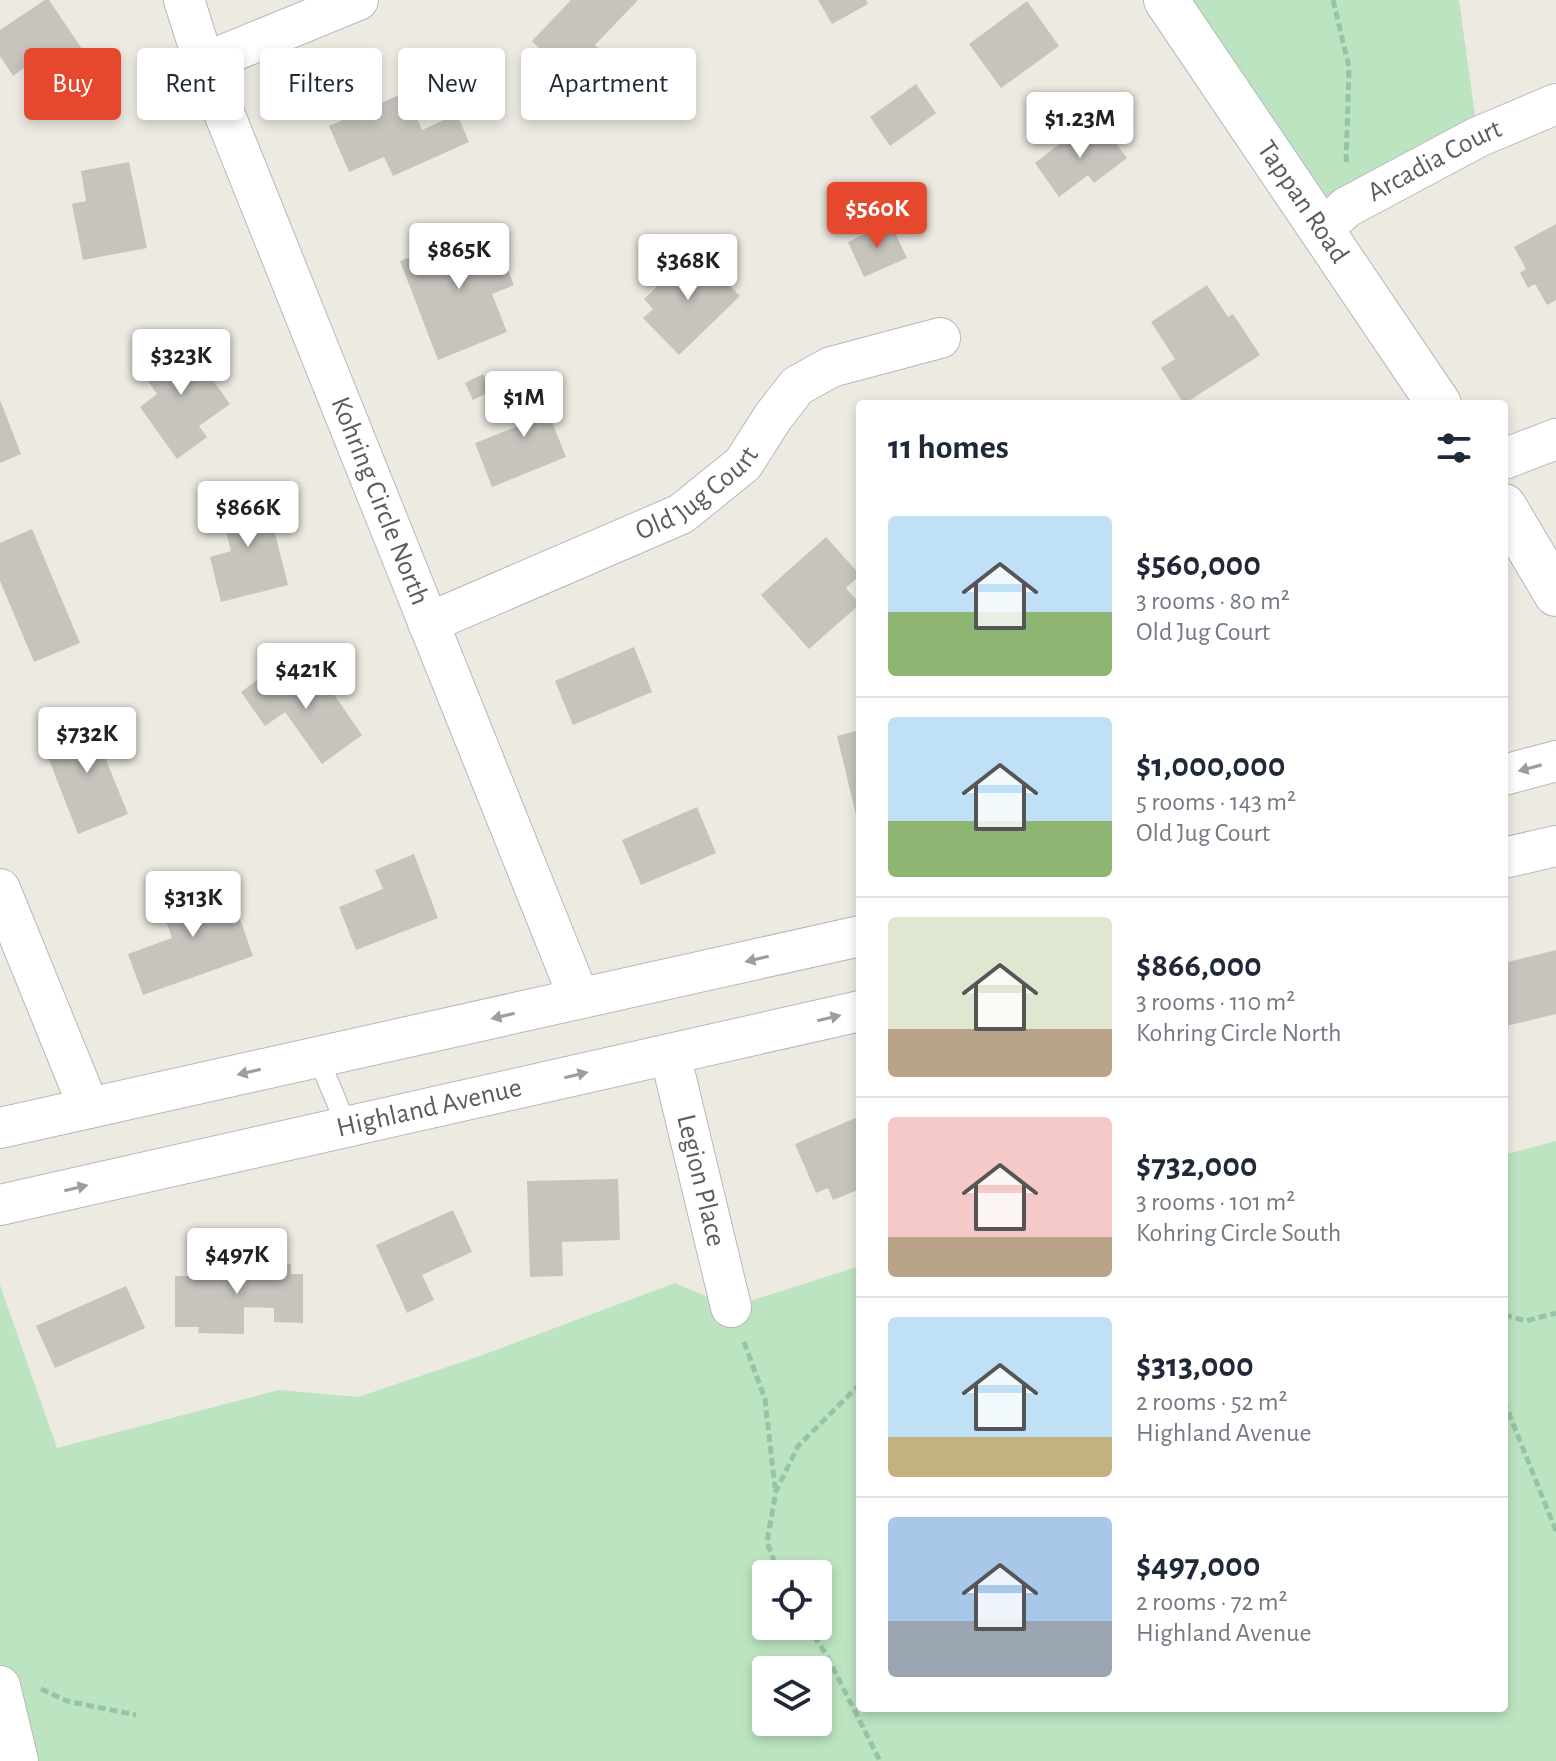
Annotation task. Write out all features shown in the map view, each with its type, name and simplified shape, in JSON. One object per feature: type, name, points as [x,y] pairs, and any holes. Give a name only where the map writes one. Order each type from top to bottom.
[{"type":"street","name":"Kohring Circle North","points":[[184,0],[199,48]]},
{"type":"street","points":[[241,48],[358,0]]},
{"type":"street","name":"Tappan Road","points":[[1166,0],[1334,218],[1437,400]]},
{"type":"street","name":"Arcadia Court","points":[[1334,218],[1478,137],[1556,104]]},
{"type":"street","name":"Kohring Circle North","points":[[227,120],[579,998]]},
{"type":"street","name":"Old Jug Court","points":[[428,623],[681,514],[743,464],[797,386],[831,367],[940,338]]},
{"type":"street","points":[[1508,457],[1556,439]]},
{"type":"street","points":[[1508,513],[1556,594]]},
{"type":"street","points":[[1508,774],[1556,761]]},
{"type":"street","points":[[1508,857],[1556,846]]},
{"type":"street","points":[[0,889],[89,1108]]},
{"type":"street","points":[[0,1128],[856,937]]},
{"type":"street","name":"Highland Avenue","points":[[0,1205],[856,1012]]},
{"type":"street","name":"Legion Place","points":[[670,1054],[731,1307]]},
{"type":"street","points":[[14,1685],[18,1761]]},
{"type":"lane","points":[[318,1057],[347,1127]]},
{"type":"path","points":[[1333,0],[1349,67],[1345,143],[1334,218]]},
{"type":"path","points":[[731,1307],[765,1399],[776,1491]]},
{"type":"path","points":[[1508,1316],[1526,1321],[1556,1313]]},
{"type":"path","points":[[774,1560],[767,1542],[776,1491],[798,1446],[856,1388]]},
{"type":"path","points":[[1508,1411],[1556,1531]]},
{"type":"path","points":[[816,1640],[880,1761]]},
{"type":"path","points":[[14,1685],[67,1701],[136,1715]]},
{"type":"green space","points":[[1166,0],[1459,0],[1478,137],[1321,230]]},
{"type":"green space","points":[[1556,1141],[1556,1761],[0,1761],[0,1285],[57,1448],[279,1390],[358,1397],[480,1356],[675,1283],[731,1307],[856,1267],[856,1712],[1508,1712],[1508,1154]]},
{"type":"building","points":[[49,0],[81,48],[24,48],[24,68],[13,76],[0,56],[0,30]]},
{"type":"building","points":[[571,0],[638,0],[595,45],[598,48],[539,48],[532,41]]},
{"type":"building","points":[[818,0],[866,0],[868,4],[832,24]]},
{"type":"building","points":[[1027,1],[1059,46],[1001,88],[969,44]]},
{"type":"building","points":[[916,84],[936,113],[890,146],[870,117]]},
{"type":"building","points":[[398,96],[398,120],[418,120],[422,130],[444,120],[460,120],[469,142],[393,176],[384,157],[349,172],[329,126],[343,120],[382,120],[382,103]]},
{"type":"building","points":[[1085,124],[1098,141],[1108,133],[1127,158],[1094,183],[1088,175],[1059,197],[1035,163]]},
{"type":"building","points":[[129,162],[147,248],[83,260],[72,204],[86,201],[81,171]]},
{"type":"building","points":[[890,222],[907,258],[864,277],[848,242]]},
{"type":"building","points":[[1556,224],[1556,300],[1547,305],[1535,284],[1528,288],[1520,273],[1526,269],[1514,247]]},
{"type":"building","points":[[490,226],[514,285],[492,294],[507,332],[438,360],[400,261]]},
{"type":"building","points":[[695,250],[740,296],[679,355],[643,318],[653,309],[644,299]]},
{"type":"building","points":[[1207,285],[1228,317],[1233,314],[1260,355],[1190,400],[1181,400],[1161,368],[1175,359],[1151,322]]},
{"type":"building","points":[[181,336],[230,404],[199,426],[207,437],[177,459],[140,407],[157,394],[138,367]]},
{"type":"building","points":[[483,374],[491,391],[473,400],[465,383]]},
{"type":"building","points":[[548,382],[561,413],[550,417],[566,457],[492,487],[475,443],[526,423],[515,395]]},
{"type":"building","points":[[0,400],[21,454],[0,463]]},
{"type":"building","points":[[264,490],[288,585],[221,602],[210,557],[231,551],[218,501]]},
{"type":"building","points":[[32,529],[80,643],[34,662],[0,581],[0,543]]},
{"type":"building","points":[[826,537],[856,571],[856,579],[846,588],[856,599],[856,608],[809,649],[761,595]]},
{"type":"building","points":[[634,647],[652,692],[573,725],[555,681]]},
{"type":"building","points":[[314,666],[362,735],[322,764],[285,712],[265,726],[241,692],[268,672],[281,690]]},
{"type":"building","points":[[110,717],[120,743],[102,750],[128,814],[78,834],[43,744]]},
{"type":"building","points":[[856,731],[856,815],[837,736]]},
{"type":"building","points":[[697,807],[716,853],[641,885],[622,840]]},
{"type":"building","points":[[414,854],[438,918],[356,950],[339,907],[383,889],[375,870]]},
{"type":"building","points":[[226,880],[253,956],[143,995],[128,954],[172,938],[160,903]]},
{"type":"building","points":[[1556,950],[1556,1014],[1508,1026],[1508,962]]},
{"type":"building","points":[[856,1118],[856,1191],[833,1200],[828,1188],[816,1193],[795,1144]]},
{"type":"building","points":[[618,1179],[620,1240],[562,1242],[563,1276],[530,1277],[527,1181]]},
{"type":"building","points":[[453,1210],[472,1252],[422,1275],[434,1300],[407,1313],[376,1245]]},
{"type":"building","points":[[228,1258],[242,1259],[242,1264],[291,1264],[291,1274],[303,1274],[303,1323],[274,1322],[274,1308],[244,1307],[244,1334],[198,1333],[199,1327],[175,1327],[175,1276],[207,1276],[208,1264],[228,1264]]},
{"type":"building","points":[[126,1286],[145,1328],[55,1368],[36,1326]]}]
